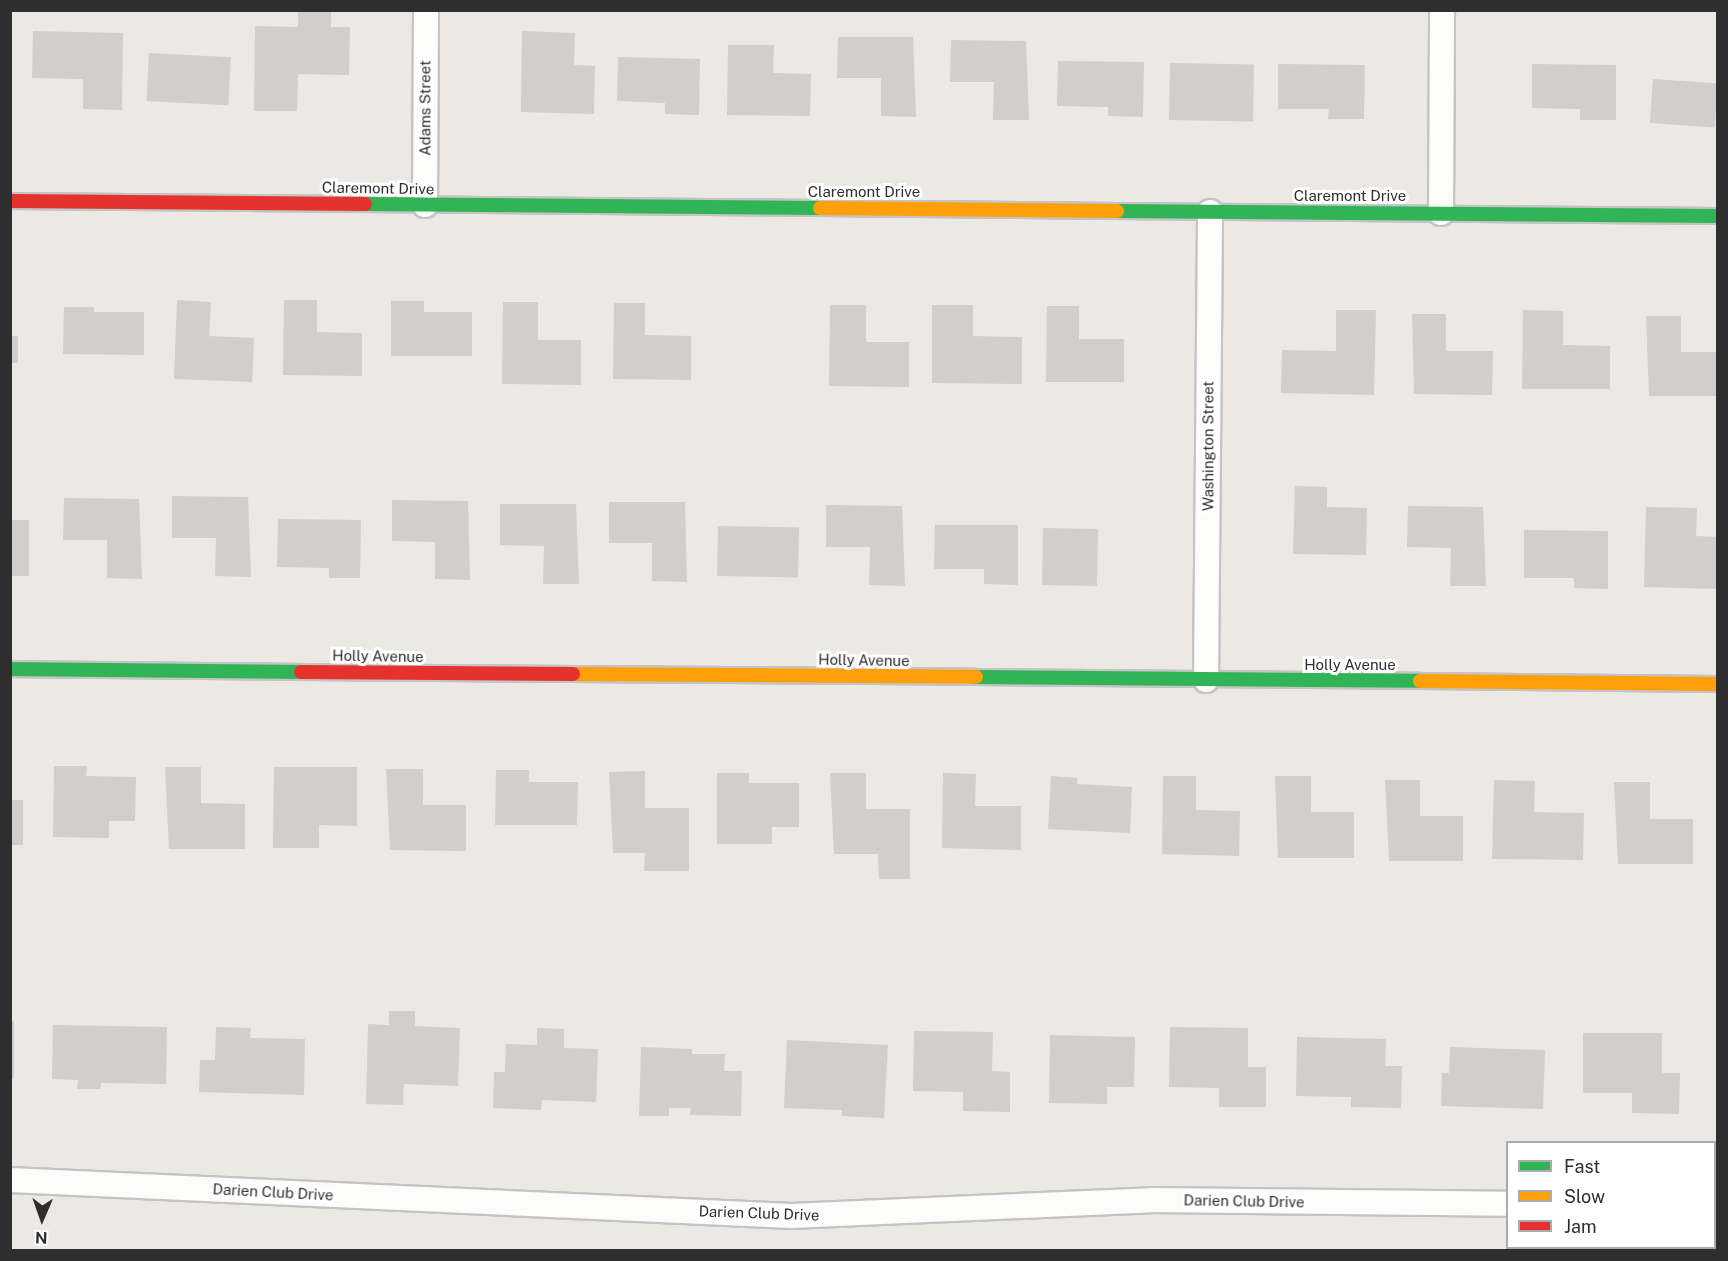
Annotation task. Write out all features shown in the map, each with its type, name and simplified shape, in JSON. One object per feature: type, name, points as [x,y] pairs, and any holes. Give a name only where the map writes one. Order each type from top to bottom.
[{"type":"street","name":"Adams Street","points":[[425,205],[426,10]]},
{"type":"street","points":[[1441,213],[1442,10]]},
{"type":"street","name":"Claremont Drive","points":[[10,201],[1718,216]]},
{"type":"street","name":"Washington Street","points":[[1206,680],[1210,212]]},
{"type":"street","name":"Holly Avenue","points":[[10,669],[1718,684]]},
{"type":"street","name":"Darien Club Drive","points":[[10,1180],[791,1216],[1152,1200],[1506,1204]]},
{"type":"building","points":[[298,10],[331,10],[331,27],[350,27],[349,75],[298,74],[297,111],[254,111],[255,26],[298,27]]},
{"type":"building","points":[[33,31],[123,33],[122,110],[83,109],[83,79],[32,78]]},
{"type":"building","points":[[522,31],[575,33],[574,65],[595,66],[594,114],[521,112]]},
{"type":"building","points":[[838,37],[913,37],[916,117],[881,116],[881,78],[837,78]]},
{"type":"building","points":[[951,40],[1026,41],[1029,120],[993,120],[994,82],[950,82]]},
{"type":"building","points":[[728,45],[774,45],[773,73],[811,74],[810,116],[727,115]]},
{"type":"building","points":[[149,53],[231,57],[228,105],[146,101]]},
{"type":"building","points":[[618,57],[700,59],[699,115],[665,114],[665,103],[617,101]]},
{"type":"building","points":[[1058,61],[1144,62],[1143,117],[1108,116],[1108,107],[1057,106]]},
{"type":"building","points":[[1170,63],[1254,64],[1253,121],[1169,120]]},
{"type":"building","points":[[1278,64],[1365,65],[1364,119],[1328,119],[1329,109],[1278,109]]},
{"type":"building","points":[[1532,64],[1616,65],[1616,120],[1580,120],[1580,109],[1532,108]]},
{"type":"building","points":[[1653,79],[1718,84],[1715,127],[1650,123]]},
{"type":"building","points":[[177,300],[211,302],[209,336],[254,338],[252,382],[174,379]]},
{"type":"building","points":[[284,300],[317,300],[317,332],[362,333],[362,376],[283,375]]},
{"type":"building","points":[[391,301],[424,301],[424,312],[472,312],[472,356],[391,356]]},
{"type":"building","points":[[503,302],[538,302],[538,340],[581,340],[581,385],[502,384]]},
{"type":"building","points":[[614,303],[645,303],[645,335],[691,336],[691,380],[613,379]]},
{"type":"building","points":[[830,305],[866,305],[866,342],[909,342],[909,387],[829,386]]},
{"type":"building","points":[[932,305],[973,305],[973,336],[1022,337],[1022,384],[932,383]]},
{"type":"building","points":[[1047,306],[1079,306],[1079,339],[1124,339],[1124,382],[1046,382]]},
{"type":"building","points":[[64,307],[94,307],[94,312],[144,312],[144,355],[63,354]]},
{"type":"building","points":[[1336,310],[1376,310],[1374,395],[1281,393],[1282,350],[1336,351]]},
{"type":"building","points":[[1523,310],[1563,311],[1563,345],[1610,346],[1610,389],[1522,389]]},
{"type":"building","points":[[1412,314],[1446,314],[1446,351],[1493,351],[1492,395],[1414,394]]},
{"type":"building","points":[[1646,316],[1681,316],[1681,352],[1718,352],[1718,396],[1649,396]]},
{"type":"building","points":[[10,336],[18,336],[18,363],[10,363]]},
{"type":"building","points":[[1295,486],[1327,487],[1327,507],[1367,508],[1366,555],[1293,554]]},
{"type":"building","points":[[172,496],[248,497],[251,577],[215,576],[216,538],[172,538]]},
{"type":"building","points":[[64,498],[139,499],[142,579],[107,578],[107,540],[63,540]]},
{"type":"building","points":[[392,500],[468,501],[470,580],[435,579],[435,542],[392,541]]},
{"type":"building","points":[[609,502],[685,502],[687,582],[652,581],[652,543],[609,543]]},
{"type":"building","points":[[500,504],[576,504],[579,584],[543,584],[544,546],[500,545]]},
{"type":"building","points":[[826,505],[902,506],[905,586],[869,585],[870,547],[826,547]]},
{"type":"building","points":[[1408,506],[1483,507],[1486,586],[1450,586],[1451,548],[1407,547]]},
{"type":"building","points":[[1646,507],[1697,508],[1696,536],[1718,537],[1717,589],[1644,587]]},
{"type":"building","points":[[278,519],[361,520],[360,578],[329,578],[329,568],[277,567]]},
{"type":"building","points":[[10,520],[29,520],[29,576],[10,576]]},
{"type":"building","points":[[935,525],[1018,525],[1018,585],[984,584],[984,569],[934,569]]},
{"type":"building","points":[[718,526],[799,527],[798,577],[717,576]]},
{"type":"building","points":[[1043,528],[1098,529],[1097,586],[1042,585]]},
{"type":"building","points":[[1524,530],[1608,531],[1608,589],[1574,588],[1574,578],[1524,578]]},
{"type":"building","points":[[54,766],[87,766],[86,776],[136,777],[135,821],[109,821],[109,838],[53,837]]},
{"type":"building","points":[[165,767],[201,767],[201,803],[245,804],[245,849],[169,849]]},
{"type":"building","points":[[274,767],[357,767],[357,826],[319,825],[319,848],[273,848]]},
{"type":"building","points":[[386,769],[423,769],[423,805],[466,805],[466,851],[390,850]]},
{"type":"building","points":[[496,770],[529,770],[529,782],[578,782],[577,825],[495,825]]},
{"type":"building","points":[[645,771],[645,808],[689,808],[689,871],[644,871],[645,853],[613,853],[609,772]]},
{"type":"building","points":[[717,773],[749,773],[749,783],[799,783],[799,827],[772,827],[772,844],[717,844]]},
{"type":"building","points":[[830,773],[866,773],[866,809],[910,809],[910,879],[879,879],[878,854],[834,854]]},
{"type":"building","points":[[943,773],[976,774],[975,806],[1021,806],[1021,850],[942,848]]},
{"type":"building","points":[[1051,776],[1078,778],[1077,784],[1132,787],[1130,833],[1048,829]]},
{"type":"building","points":[[1163,776],[1196,776],[1196,810],[1240,811],[1239,856],[1162,854]]},
{"type":"building","points":[[1275,776],[1311,776],[1311,812],[1354,812],[1354,858],[1278,858]]},
{"type":"building","points":[[1385,780],[1420,780],[1420,816],[1463,816],[1463,861],[1389,861]]},
{"type":"building","points":[[1494,780],[1535,781],[1534,812],[1584,813],[1583,860],[1492,859]]},
{"type":"building","points":[[1614,782],[1650,782],[1650,819],[1693,819],[1693,864],[1618,864]]},
{"type":"building","points":[[10,800],[23,800],[23,845],[10,845]]},
{"type":"building","points":[[389,1011],[415,1011],[415,1026],[460,1028],[458,1086],[404,1084],[403,1105],[366,1104],[368,1024],[389,1025]]},
{"type":"building","points":[[10,1021],[14,1021],[14,1079],[10,1079]]},
{"type":"building","points":[[53,1025],[167,1027],[166,1084],[101,1083],[100,1089],[77,1089],[78,1080],[52,1079]]},
{"type":"building","points":[[216,1027],[251,1028],[250,1038],[305,1039],[304,1095],[199,1092],[200,1060],[215,1060]]},
{"type":"building","points":[[1170,1027],[1248,1028],[1248,1067],[1266,1067],[1266,1107],[1219,1107],[1219,1088],[1169,1087]]},
{"type":"building","points":[[537,1028],[564,1029],[564,1048],[598,1049],[596,1102],[542,1100],[541,1110],[493,1108],[494,1072],[505,1072],[506,1044],[537,1045]]},
{"type":"building","points":[[914,1031],[993,1032],[992,1071],[1010,1072],[1010,1112],[963,1111],[963,1092],[913,1091]]},
{"type":"building","points":[[1583,1033],[1662,1033],[1662,1073],[1680,1073],[1679,1114],[1632,1113],[1632,1093],[1583,1093]]},
{"type":"building","points":[[1050,1035],[1135,1037],[1134,1087],[1107,1087],[1107,1104],[1049,1103]]},
{"type":"building","points":[[1297,1037],[1386,1039],[1385,1066],[1402,1066],[1401,1108],[1351,1107],[1351,1097],[1296,1096]]},
{"type":"building","points":[[787,1040],[888,1045],[884,1118],[842,1116],[842,1110],[784,1108]]},
{"type":"building","points":[[641,1047],[692,1049],[692,1054],[725,1054],[724,1071],[742,1071],[741,1116],[690,1115],[691,1108],[669,1108],[669,1116],[639,1116]]},
{"type":"building","points":[[1450,1047],[1545,1050],[1543,1109],[1441,1106],[1442,1073],[1449,1073]]},
{"type":"traffic: fast","points":[[365,204],[820,208]]},
{"type":"traffic: fast","points":[[1117,211],[1718,216]]},
{"type":"traffic: fast","points":[[10,669],[301,672]]},
{"type":"traffic: fast","points":[[976,677],[1420,681]]},
{"type":"traffic: slow","points":[[820,208],[1117,211]]},
{"type":"traffic: slow","points":[[573,674],[976,677]]},
{"type":"traffic: slow","points":[[1420,681],[1718,684]]},
{"type":"traffic: jam","points":[[10,201],[365,204]]},
{"type":"traffic: jam","points":[[301,672],[573,674]]}]
